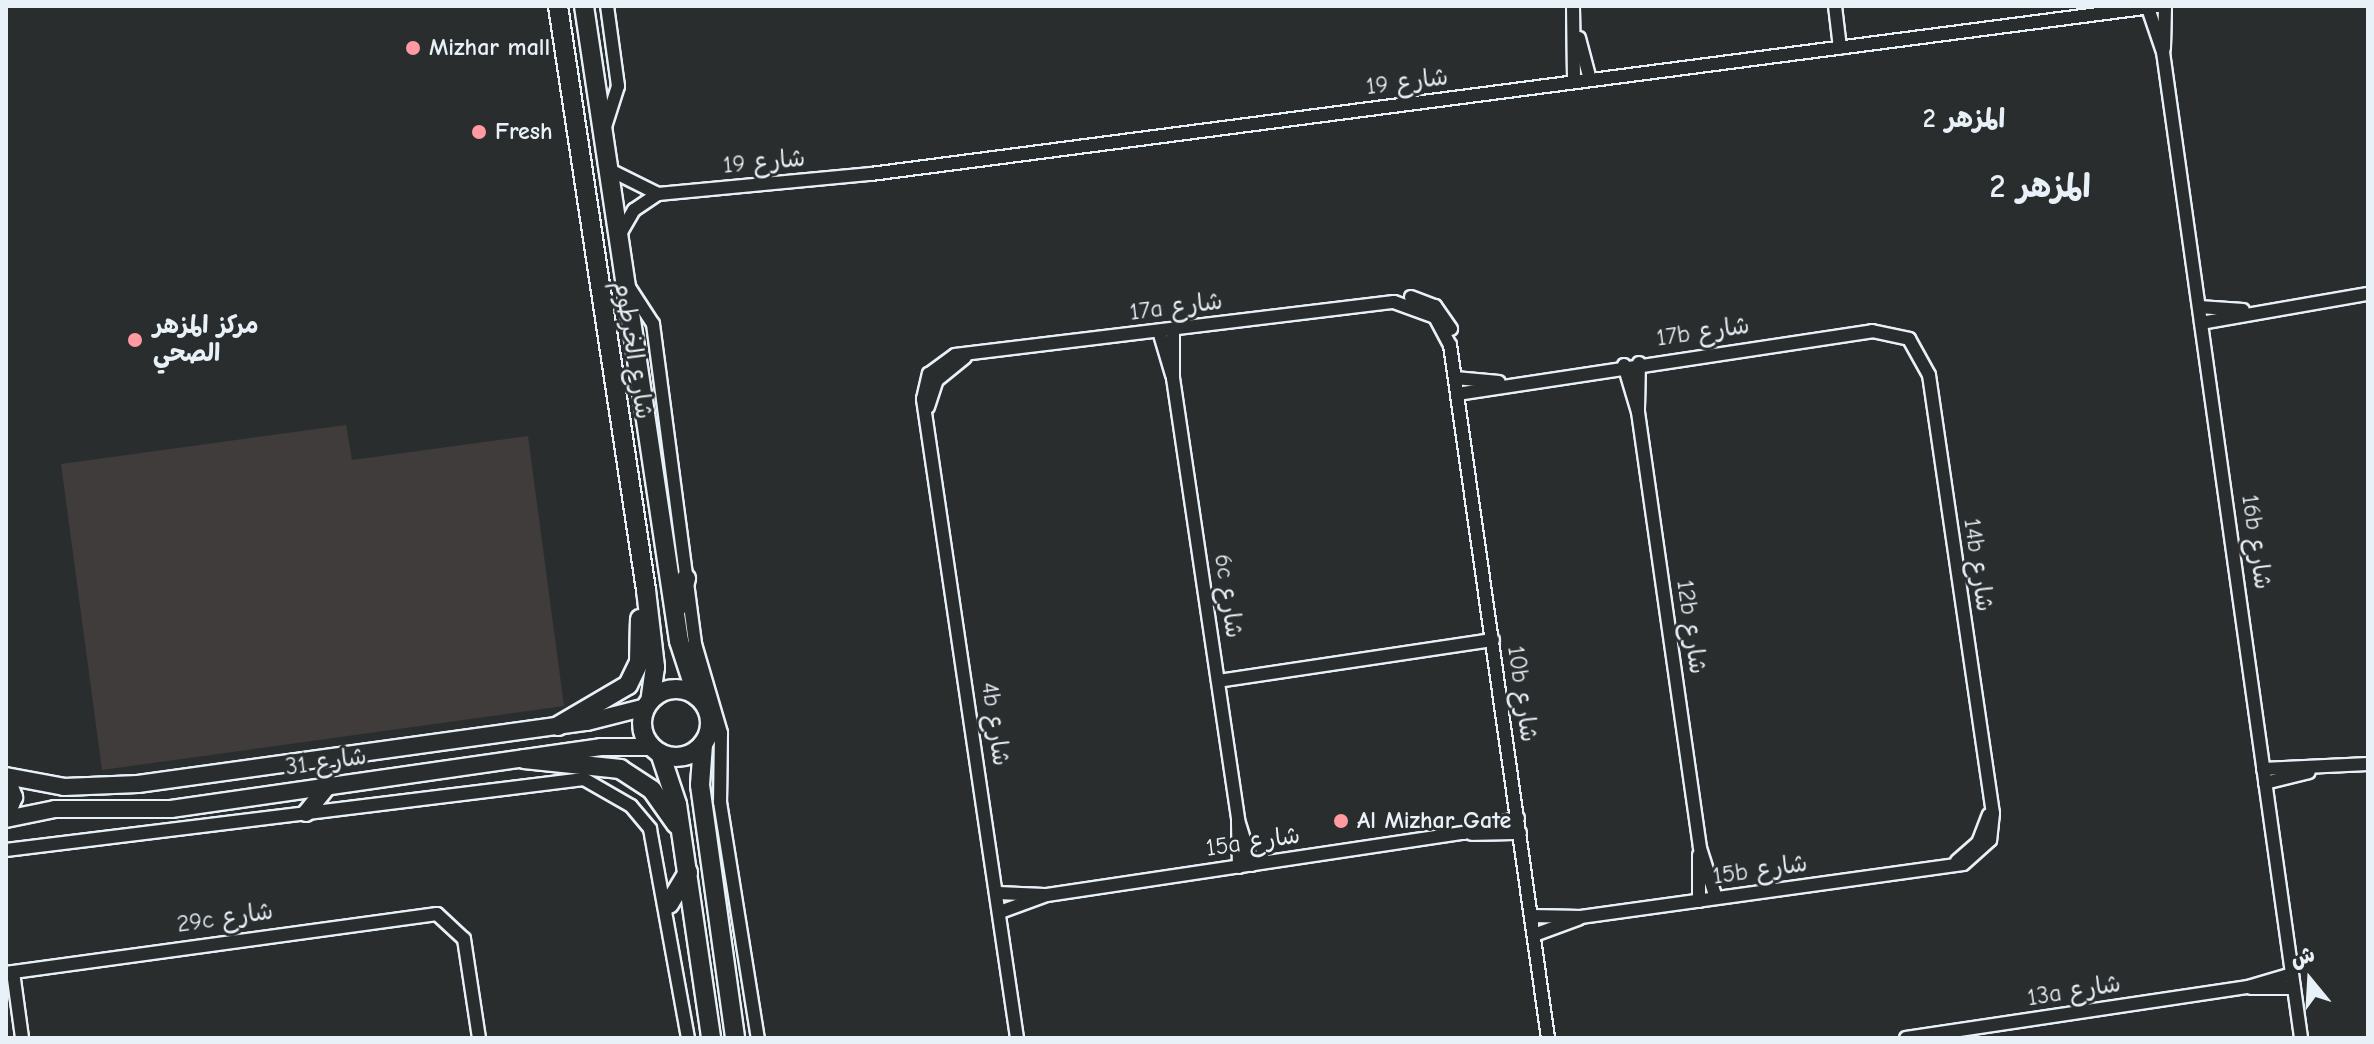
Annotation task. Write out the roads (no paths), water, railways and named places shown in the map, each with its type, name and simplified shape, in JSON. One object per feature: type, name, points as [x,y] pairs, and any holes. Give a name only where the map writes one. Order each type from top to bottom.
[{"type":"main road","name":"شارع الخرطوم","points":[[558,6],[646,590],[655,667],[648,704]]},
{"type":"main road","name":"شارع الخرطوم","points":[[584,6],[675,615],[697,696]]},
{"type":"main road","points":[[675,615],[686,578]]},
{"type":"main road","points":[[558,726],[628,685],[639,662],[646,590]]},
{"type":"main road","points":[[711,1038],[681,835],[656,750],[642,728],[648,704],[673,689],[697,696],[710,724],[703,744],[700,785],[735,1038]]},
{"type":"main road","points":[[656,750],[683,756],[703,744]]},
{"type":"main road","points":[[524,759],[620,769],[652,790],[681,835]]},
{"type":"main road","points":[[669,904],[688,872]]},
{"type":"street","points":[[603,134],[618,86],[607,6]]},
{"type":"street","points":[[1573,6],[1576,31],[1574,82]]},
{"type":"street","points":[[1835,6],[1840,48]]},
{"type":"street","name":"شارع 19","points":[[658,194],[871,174],[2158,7]]},
{"type":"street","name":"16b شارع","points":[[2158,7],[2301,1038]]},
{"type":"street","points":[[1576,31],[1590,80]]},
{"type":"street","points":[[610,170],[658,194],[634,210],[620,235]]},
{"type":"street","points":[[624,280],[653,324],[695,644],[719,725],[721,810],[758,1038]]},
{"type":"street","points":[[2201,323],[2243,310],[2368,294]]},
{"type":"street","name":"17a شارع","points":[[938,371],[972,354],[1385,303],[1431,309]]},
{"type":"street","points":[[2199,307],[2243,310]]},
{"type":"street","name":"10b شارع","points":[[1431,309],[1452,356],[1548,1038]]},
{"type":"street","name":"6c شارع","points":[[1166,330],[1246,866]]},
{"type":"street","name":"17b شارع","points":[[1457,394],[1502,382],[1880,330],[1909,339]]},
{"type":"street","name":"14b شارع","points":[[1909,339],[1929,375],[1994,822],[1982,845]]},
{"type":"street","name":"12b شارع","points":[[1638,412],[1639,363]]},
{"type":"street","name":"12b شارع","points":[[1624,365],[1638,412],[1700,848],[1699,901]]},
{"type":"street","name":"4b شارع","points":[[938,371],[923,390],[1017,1038]]},
{"type":"street","name":"17b شارع","points":[[1455,378],[1502,382]]},
{"type":"street","points":[[1218,681],[1493,640]]},
{"type":"street","name":"شارع 31","points":[[6,776],[64,787],[138,784],[558,726],[648,704]]},
{"type":"street","name":"شارع 31","points":[[6,818],[55,809],[171,809],[524,759],[656,750]]},
{"type":"street","points":[[2264,776],[2368,764]]},
{"type":"street","points":[[6,776],[14,797],[6,818]]},
{"type":"street","points":[[6,850],[584,779],[646,823],[669,904],[688,1038]]},
{"type":"street","points":[[306,813],[328,786]]},
{"type":"street","name":"15a شارع","points":[[998,893],[1047,895],[1464,833],[1518,818]]},
{"type":"street","name":"15a شارع","points":[[1464,833],[1520,833]]},
{"type":"street","name":"15b شارع","points":[[1531,916],[1581,917],[1944,866],[1982,845]]},
{"type":"street","name":"12b شارع","points":[[1700,848],[1716,898]]},
{"type":"street","name":"15a شارع","points":[[1000,912],[1047,895]]},
{"type":"street","name":"29c شارع","points":[[9,972],[421,912],[450,920],[464,939],[479,1038]]},
{"type":"street","name":"15b شارع","points":[[1534,935],[1581,917]]},
{"type":"street","points":[[9,972],[22,1038]]},
{"type":"street","name":"13a شارع","points":[[1906,1038],[2248,987],[2292,974]]},
{"type":"street","name":"13a شارع","points":[[2248,987],[2294,988]]},
{"type":"place","name":"Mizhar mall","points":[[413,48]]},
{"type":"place","name":"Fresh","points":[[479,132]]},
{"type":"place","name":"مركز المزهر الصحي","points":[[135,340]]},
{"type":"place","name":"Al Mizhar Gate","points":[[1341,821]]},
{"type":"district","name":"المزهر 2","points":[[1964,120]]},
{"type":"district","name":"المزهر 2","points":[[2040,187]]}]
